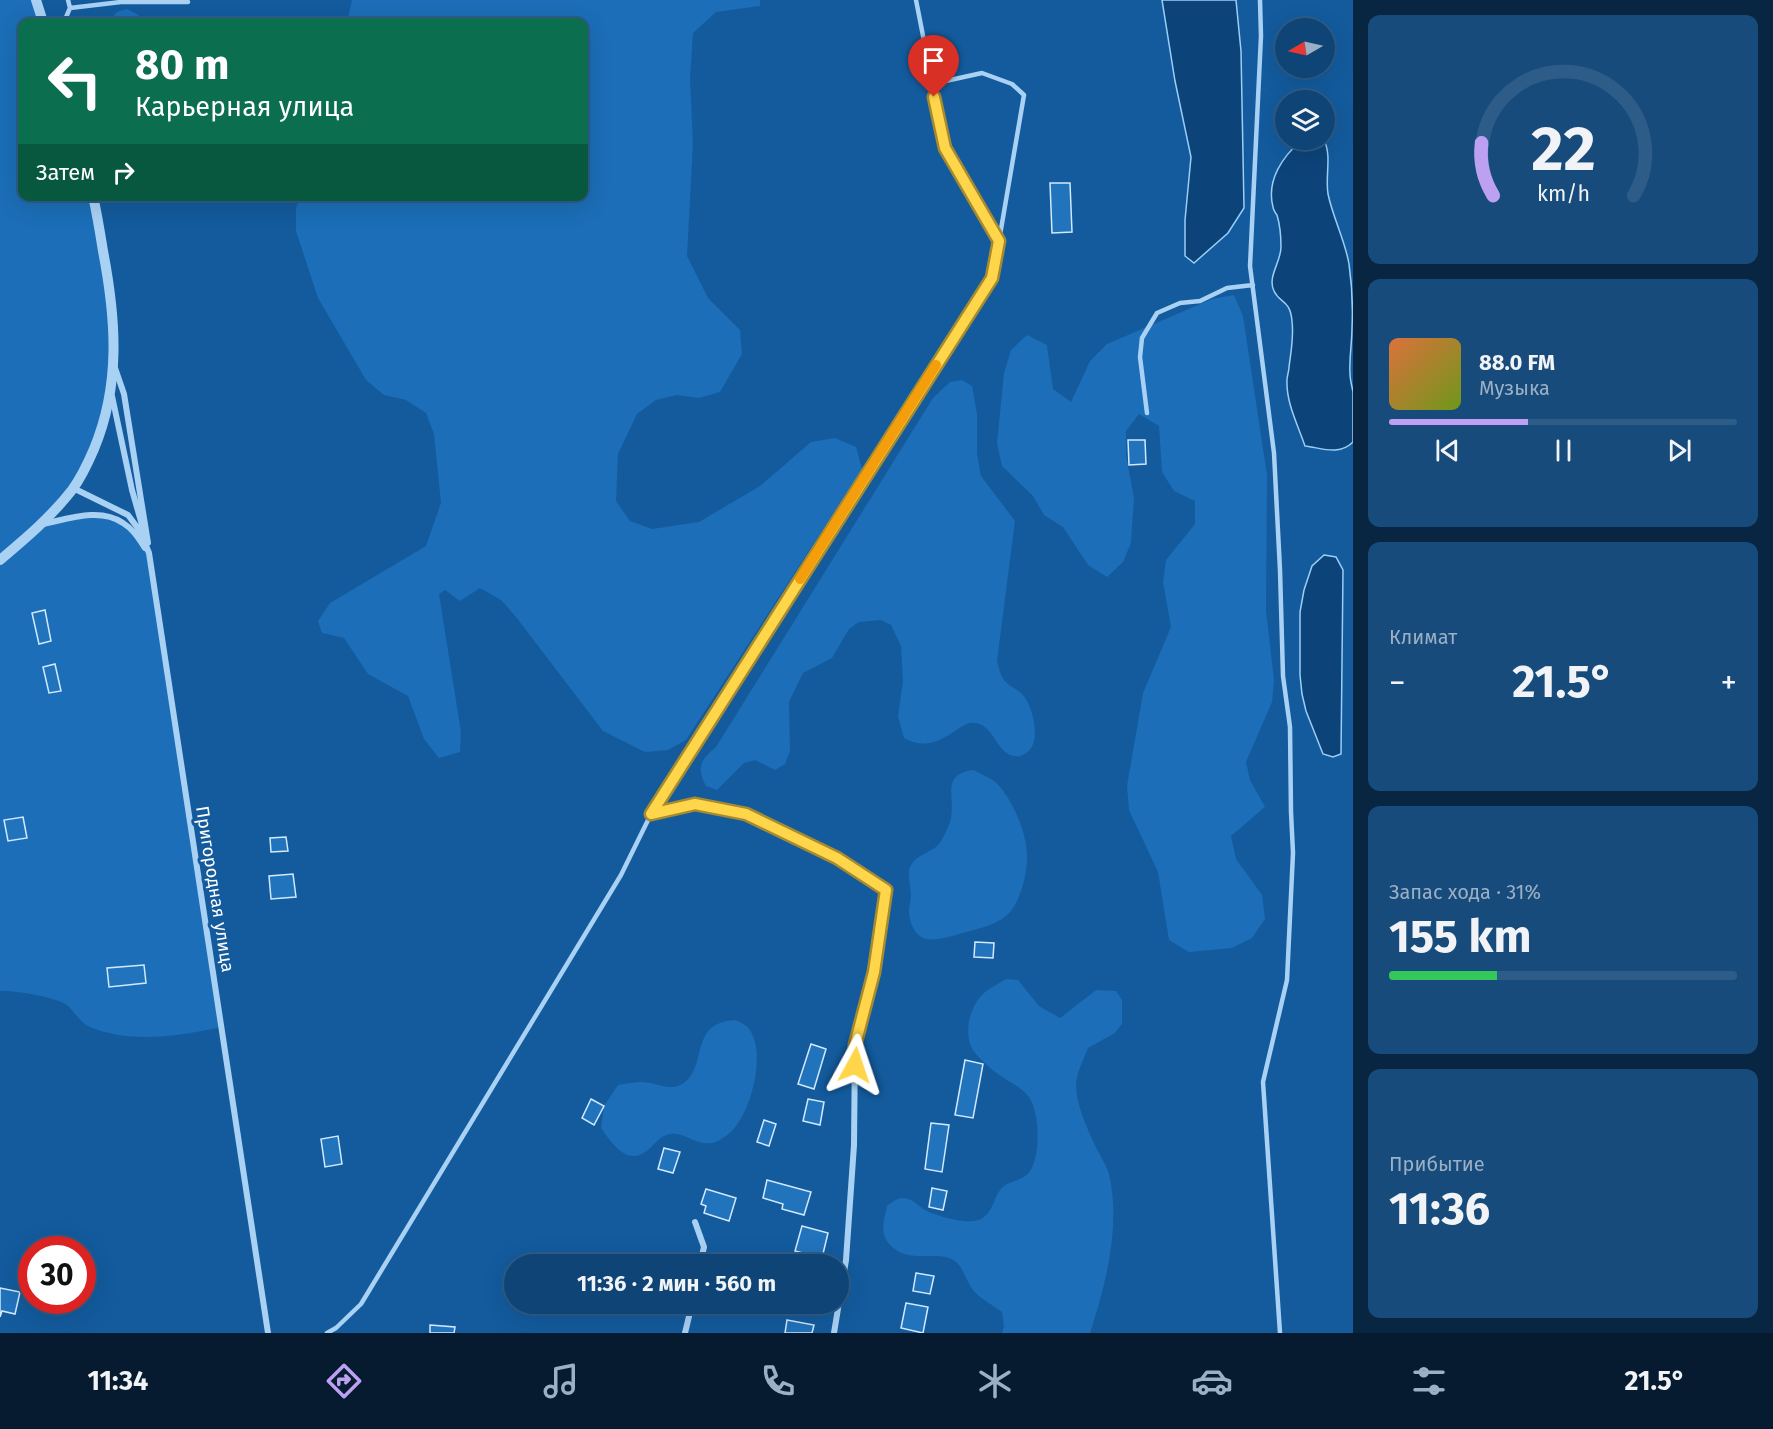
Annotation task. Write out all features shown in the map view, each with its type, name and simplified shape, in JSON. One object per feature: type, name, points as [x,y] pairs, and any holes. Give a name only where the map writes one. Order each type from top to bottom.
[{"type":"street","points":[[36,0],[43,18]]},
{"type":"street","points":[[0,560],[42,525],[74,488],[98,438],[111,393],[114,366],[111,301],[94,201]]},
{"type":"street","points":[[114,366],[124,394],[146,519],[149,553]]},
{"type":"street","points":[[111,393],[132,490],[149,553]]},
{"type":"street","name":"Пригородная улица","points":[[74,488],[128,515],[140,531],[149,553],[268,1333]]},
{"type":"street","points":[[42,525],[88,515],[112,518],[128,527],[149,553]]},
{"type":"street","points":[[651,814],[695,804],[746,814],[837,858],[886,890],[874,972],[855,1045],[854,1145],[846,1260],[834,1333]]},
{"type":"street","points":[[695,1222],[704,1247],[702,1254]]},
{"type":"street","points":[[685,1333],[690,1314]]},
{"type":"lane","points":[[66,18],[70,8],[68,0]]},
{"type":"lane","points":[[916,0],[945,148],[999,241]]},
{"type":"lane","points":[[1260,0],[1261,36],[1250,266],[1274,453],[1283,676],[1290,728],[1293,853],[1287,980],[1263,1082],[1280,1333]]},
{"type":"lane","points":[[70,8],[121,2],[188,2]]},
{"type":"lane","points":[[327,1333],[336,1328],[361,1304],[621,875],[651,814],[992,278],[1024,95],[1012,84],[982,73],[932,84]]},
{"type":"lane","points":[[1148,413],[1140,357],[1142,338],[1157,313],[1180,303],[1200,301],[1227,288],[1253,285]]},
{"type":"shaded area","points":[[0,0],[35,0],[40,18],[18,18],[18,201],[92,201],[98,222],[114,366],[87,465],[43,524],[88,515],[122,522],[149,553],[221,1027],[155,1037],[122,1035],[86,1025],[67,1005],[54,999],[0,991]]},
{"type":"shaded area","points":[[352,0],[760,0],[760,6],[716,12],[693,33],[690,79],[693,143],[687,256],[708,298],[740,330],[742,354],[720,392],[699,398],[677,395],[656,400],[637,414],[618,454],[616,501],[630,521],[652,529],[699,522],[760,486],[811,442],[835,438],[856,447],[862,469],[686,740],[668,750],[645,752],[603,731],[516,617],[501,600],[480,588],[460,601],[445,590],[439,594],[461,732],[460,752],[439,758],[424,739],[408,696],[368,674],[344,638],[322,633],[318,621],[330,603],[426,546],[441,503],[434,434],[426,413],[406,400],[384,395],[366,380],[318,298],[296,231],[296,208],[299,201],[588,201],[588,18],[348,18]]},
{"type":"shaded area","points":[[1162,0],[1236,0],[1241,51],[1244,208],[1228,233],[1194,263],[1185,256],[1185,220],[1191,157],[1175,81]]},
{"type":"shaded area","points":[[127,9],[141,18],[112,18],[117,12]]},
{"type":"shaded area","points":[[1291,150],[1327,150],[1328,194],[1349,264],[1352,288],[1350,378],[1353,392],[1353,442],[1342,449],[1305,446],[1290,405],[1287,389],[1293,327],[1287,305],[1276,295],[1272,286],[1281,247],[1281,235],[1271,197],[1274,178]]},
{"type":"shaded area","points":[[1234,295],[1243,316],[1267,475],[1266,611],[1274,680],[1272,702],[1246,762],[1250,780],[1265,807],[1231,836],[1236,859],[1262,895],[1265,919],[1252,938],[1232,948],[1189,952],[1169,940],[1158,872],[1129,810],[1127,786],[1143,693],[1171,627],[1163,582],[1166,560],[1195,524],[1195,501],[1174,491],[1162,472],[1159,426],[1139,414],[1126,431],[1126,455],[1134,498],[1131,543],[1123,562],[1107,577],[1088,565],[1063,527],[1044,515],[1033,496],[1002,466],[997,443],[1004,373],[1011,350],[1027,335],[1047,345],[1053,389],[1071,402],[1090,361],[1107,344],[1212,299]]},
{"type":"shaded area","points":[[962,380],[972,386],[977,414],[977,454],[981,476],[1015,521],[997,661],[1004,680],[1025,697],[1031,711],[1035,736],[1031,748],[1021,756],[1012,756],[1000,747],[985,727],[970,723],[945,737],[926,744],[904,738],[898,716],[903,681],[901,646],[891,625],[881,620],[859,622],[849,629],[832,658],[803,673],[789,702],[790,751],[785,764],[775,770],[755,760],[744,763],[717,790],[706,786],[701,774],[704,760],[716,747],[933,398],[950,382]]},
{"type":"shaded area","points":[[1324,555],[1336,557],[1343,570],[1341,754],[1333,757],[1323,754],[1306,711],[1300,675],[1300,612],[1304,590],[1312,566]]},
{"type":"shaded area","points":[[974,770],[1000,787],[1017,815],[1026,846],[1027,861],[1023,884],[1011,911],[996,922],[947,937],[926,939],[918,935],[910,919],[911,865],[940,842],[951,818],[952,784],[962,773]]},
{"type":"shaded area","points":[[1006,979],[1018,980],[1039,1006],[1060,1018],[1096,990],[1116,991],[1122,1000],[1122,1024],[1115,1033],[1088,1048],[1076,1083],[1082,1115],[1108,1170],[1112,1194],[1110,1255],[1090,1333],[1002,1333],[1004,1326],[1002,1312],[976,1293],[956,1262],[941,1256],[906,1255],[890,1245],[884,1236],[883,1226],[887,1206],[897,1200],[908,1199],[927,1211],[948,1218],[965,1221],[979,1220],[989,1211],[1000,1190],[1007,1184],[1027,1175],[1034,1164],[1038,1133],[1032,1103],[1022,1089],[999,1075],[980,1059],[969,1039],[969,1022],[974,1006],[983,994]]},
{"type":"shaded area","points":[[735,1020],[751,1031],[757,1055],[751,1094],[742,1117],[733,1130],[720,1140],[711,1143],[699,1142],[682,1135],[666,1135],[641,1155],[634,1156],[627,1155],[615,1146],[601,1128],[604,1106],[618,1085],[646,1082],[670,1087],[678,1086],[688,1080],[694,1071],[704,1039],[710,1030],[720,1023]]},
{"type":"building","points":[[1050,183],[1070,183],[1072,232],[1052,233]]},
{"type":"building","points":[[1128,440],[1145,440],[1146,464],[1129,465]]},
{"type":"building","points":[[45,610],[51,641],[39,644],[32,613]]},
{"type":"building","points":[[55,664],[61,691],[49,693],[43,667]]},
{"type":"building","points":[[23,817],[27,838],[8,841],[4,820]]},
{"type":"building","points":[[286,837],[288,851],[271,852],[270,838]]},
{"type":"building","points":[[293,874],[296,897],[271,899],[269,876]]},
{"type":"building","points":[[975,942],[994,943],[993,958],[974,957]]},
{"type":"building","points":[[144,965],[146,983],[109,987],[107,968]]},
{"type":"building","points":[[811,1044],[826,1049],[814,1089],[798,1084]]},
{"type":"building","points":[[965,1060],[983,1064],[973,1118],[955,1115]]},
{"type":"building","points":[[591,1099],[604,1106],[594,1125],[582,1118]]},
{"type":"building","points":[[808,1099],[824,1102],[820,1125],[803,1121]]},
{"type":"building","points":[[764,1120],[776,1124],[769,1146],[757,1142]]},
{"type":"building","points":[[931,1123],[949,1125],[942,1172],[925,1169]]},
{"type":"building","points":[[338,1136],[342,1164],[325,1167],[321,1139]]},
{"type":"building","points":[[664,1148],[680,1152],[673,1173],[658,1169]]},
{"type":"building","points":[[767,1180],[811,1192],[804,1215],[782,1209],[783,1204],[763,1198]]},
{"type":"building","points":[[932,1188],[947,1191],[943,1210],[929,1207]]},
{"type":"building","points":[[706,1189],[736,1198],[729,1221],[704,1213],[706,1206],[701,1204]]},
{"type":"building","points":[[802,1226],[828,1233],[823,1254],[795,1251]]},
{"type":"building","points":[[916,1273],[934,1276],[930,1294],[913,1291]]},
{"type":"building","points":[[0,1288],[18,1292],[15,1314],[2,1311],[0,1317]]},
{"type":"building","points":[[906,1303],[928,1307],[923,1333],[901,1328]]},
{"type":"building","points":[[787,1320],[814,1325],[812,1333],[785,1333]]},
{"type":"building","points":[[430,1325],[455,1327],[454,1333],[430,1333]]},
{"type":"slow traffic","points":[[800,579],[936,365]]},
{"type":"route","points":[[855,1065],[855,1045],[874,972],[886,890],[837,858],[746,814],[695,804],[651,814],[992,278],[999,241],[945,148],[934,97]]}]
